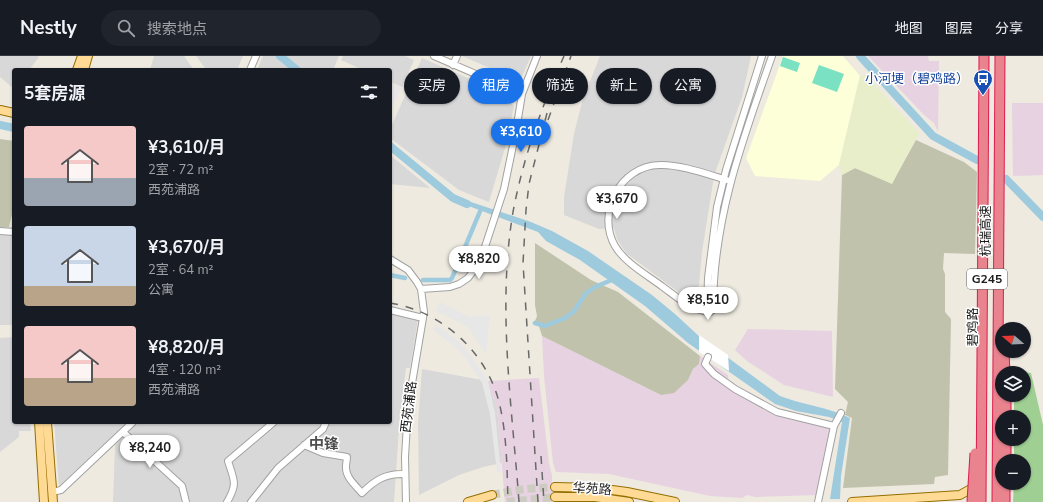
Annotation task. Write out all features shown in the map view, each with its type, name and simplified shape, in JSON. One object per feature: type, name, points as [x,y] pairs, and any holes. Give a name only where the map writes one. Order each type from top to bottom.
[{"type":"highway","name":"杭瑞高速","points":[[979,502],[982,366],[984,56]]},
{"type":"highway","name":"碧鸡路","points":[[986,502],[988,56]]},
{"type":"highway","name":"碧鸡路","points":[[993,502],[995,56]]},
{"type":"highway","name":"杭瑞高速","points":[[997,502],[1000,56]]},
{"type":"highway","points":[[999,184],[1004,322]]},
{"type":"highway","points":[[972,502],[982,366]]},
{"type":"highway","points":[[1005,490],[1005,502]]},
{"type":"main road","points":[[79,68],[82,56]]},
{"type":"main road","points":[[85,68],[88,56]]},
{"type":"main road","points":[[0,110],[12,113]]},
{"type":"main road","points":[[0,116],[12,119]]},
{"type":"main road","points":[[39,424],[44,502]]},
{"type":"main road","points":[[47,424],[53,502]]},
{"type":"main road","points":[[960,495],[971,489],[986,475]]},
{"type":"main road","name":"华苑路","points":[[555,487],[597,488],[627,492],[675,502]]},
{"type":"main road","points":[[468,502],[492,495]]},
{"type":"main road","points":[[960,495],[967,502]]},
{"type":"main road","points":[[852,502],[960,495],[979,502]]},
{"type":"main road","name":"华苑路","points":[[555,497],[595,497],[629,502]]},
{"type":"street","points":[[251,68],[256,56]]},
{"type":"street","points":[[434,56],[468,71]]},
{"type":"street","points":[[453,64],[457,56]]},
{"type":"street","points":[[524,89],[537,56]]},
{"type":"street","points":[[727,179],[670,165],[647,167],[637,171],[621,184],[616,191],[608,212],[608,223],[612,239],[622,256],[688,305],[702,312],[710,312],[707,307],[709,264],[714,221],[727,179],[762,56]]},
{"type":"street","points":[[727,179],[772,56]]},
{"type":"street","points":[[392,260],[408,270],[421,289],[450,287],[468,278],[480,262],[495,220],[516,131],[520,104]]},
{"type":"street","points":[[0,231],[12,232]]},
{"type":"street","name":"西苑浦路","points":[[406,502],[405,474],[408,407],[423,315],[421,289]]},
{"type":"street","points":[[392,310],[423,315]]},
{"type":"street","points":[[708,357],[705,364],[714,374],[735,389],[777,412],[836,424]]},
{"type":"street","points":[[818,502],[836,424],[841,413]]},
{"type":"street","points":[[52,492],[61,490],[131,424]]},
{"type":"street","points":[[227,502],[234,491],[235,483],[228,462],[272,424]]},
{"type":"street","points":[[251,502],[278,468],[323,428],[325,424]]},
{"type":"street","points":[[123,432],[182,486],[186,502]]},
{"type":"street","points":[[304,445],[323,453],[347,457],[347,474],[350,480],[362,493],[374,482],[387,475],[405,474]]},
{"type":"shaded area","points":[[0,56],[39,57],[31,68],[12,68],[12,87],[0,77]]},
{"type":"shaded area","points":[[154,56],[184,56],[193,68],[151,68]]},
{"type":"shaded area","points":[[196,56],[243,56],[238,68],[205,68]]},
{"type":"shaded area","points":[[263,56],[339,56],[334,68],[258,68]]},
{"type":"shaded area","points":[[343,56],[405,56],[414,60],[410,68],[404,68],[404,82],[402,87],[392,83],[392,68],[359,68],[341,60]]},
{"type":"shaded area","points":[[462,56],[531,56],[524,72],[524,68],[490,68]]},
{"type":"shaded area","points":[[600,56],[751,56],[742,97],[714,176],[702,252],[698,295],[689,300],[626,253],[617,239],[614,228],[599,229],[564,215],[564,197],[574,134],[582,104],[588,104],[588,87]]},
{"type":"shaded area","points":[[783,56],[843,56],[860,76],[839,165],[820,181],[755,176],[746,158]]},
{"type":"shaded area","points":[[868,56],[928,56],[929,61],[939,61],[938,132],[934,123],[924,115]]},
{"type":"shaded area","points":[[422,58],[445,68],[417,68]]},
{"type":"shaded area","points":[[460,75],[468,78],[468,104],[512,104],[514,106],[505,148],[489,202],[459,190],[392,140],[392,125],[404,98],[404,104],[460,104]]},
{"type":"shaded area","points":[[865,75],[919,133],[892,184],[855,168],[842,175],[839,165],[860,76]]},
{"type":"shaded area","points":[[392,84],[401,88],[392,108]]},
{"type":"shaded area","points":[[1012,103],[1043,103],[1043,175],[1013,176]]},
{"type":"shaded area","points":[[0,139],[12,141],[12,214],[9,227],[0,227]]},
{"type":"shaded area","points":[[916,140],[964,162],[977,172],[975,254],[944,253],[943,269],[945,274],[945,312],[951,319],[948,475],[935,477],[934,484],[843,488],[852,418],[845,415],[848,402],[835,389],[842,175],[855,168],[892,183]]},
{"type":"shaded area","points":[[392,157],[430,188],[392,184]]},
{"type":"shaded area","points":[[0,227],[12,227],[12,325],[0,325]]},
{"type":"shaded area","points":[[535,243],[591,280],[618,292],[700,356],[699,364],[693,369],[688,380],[674,393],[661,395],[542,336],[538,323],[535,321],[537,316],[535,305]]},
{"type":"shaded area","points":[[440,302],[470,317],[490,315],[486,354],[468,327],[436,311]]},
{"type":"shaded area","points":[[392,312],[418,319],[410,368],[406,368],[400,414],[394,502],[113,502],[115,445],[123,435],[184,485],[124,431],[130,424],[392,424]]},
{"type":"shaded area","points":[[436,324],[460,343],[469,353],[488,381],[495,413],[501,472],[497,472],[490,414],[482,383],[465,357],[433,329]]},
{"type":"shaded area","points":[[748,329],[832,331],[833,397],[784,385],[747,361],[735,350]]},
{"type":"shaded area","points":[[542,336],[661,395],[688,380],[693,369],[699,364],[700,356],[728,375],[729,385],[776,412],[831,426],[832,433],[819,495],[755,497],[747,495],[742,498],[710,496],[609,474],[556,472],[553,463],[544,376]]},
{"type":"shaded area","points":[[12,337],[12,424],[30,424],[31,431],[19,431],[19,437],[0,452],[0,338]]},
{"type":"shaded area","points":[[422,369],[488,381],[497,408],[502,463],[483,467],[459,475],[419,495],[418,423]]},
{"type":"shaded area","points":[[539,378],[549,463],[552,475],[552,502],[505,502],[497,408],[488,381]]},
{"type":"shaded area","points":[[54,424],[125,424],[59,486]]},
{"type":"green space","points":[[783,57],[800,63],[797,72],[780,66]]},
{"type":"green space","points":[[819,65],[844,74],[837,92],[812,83]]},
{"type":"green space","points":[[1031,373],[1043,425],[1043,502],[1013,502],[1014,490],[1031,490],[1031,454],[1014,454],[1014,446],[1031,446],[1031,410],[1014,410],[1014,402],[1031,402]]},
{"type":"water","points":[[459,198],[531,222],[552,231],[588,251],[652,295],[700,337],[780,396],[833,411],[850,418],[841,476],[840,499],[830,499],[842,422],[829,417],[796,411],[775,404],[688,343],[645,306],[580,260],[546,241],[538,232],[458,202]]},
{"type":"pier","points":[[699,335],[728,355],[729,371],[699,352]]},
{"type":"waterway","points":[[280,56],[295,68]]},
{"type":"waterway","points":[[860,56],[933,136],[977,160]]},
{"type":"waterway","points":[[0,125],[12,128]]},
{"type":"waterway","points":[[392,148],[453,198],[467,204]]},
{"type":"waterway","points":[[1006,179],[1043,217]]},
{"type":"waterway","points":[[423,280],[450,280],[452,278],[481,209]]},
{"type":"waterway","points":[[392,275],[405,278]]},
{"type":"waterway","points":[[535,323],[545,326],[565,318],[574,311],[586,293],[595,287],[614,279]]},
{"type":"tunnel","points":[[492,495],[524,489],[555,487]]},
{"type":"tunnel","points":[[507,502],[555,497]]},
{"type":"railway","points":[[519,502],[507,357],[506,284],[508,248],[513,212],[522,172],[541,113],[564,56]]},
{"type":"railway","points":[[548,120],[571,56]]},
{"type":"railway","points":[[538,502],[523,263],[529,184],[547,113]]},
{"type":"railway","points":[[392,303],[409,307],[443,324],[459,336],[484,366],[493,383],[502,414],[506,452],[508,502]]},
{"type":"railway","points":[[541,456],[544,502]]},
{"type":"place","name":"小河埂（碧鸡路）","points":[[983,96]]},
{"type":"district","name":"中锋","points":[[324,444]]}]
